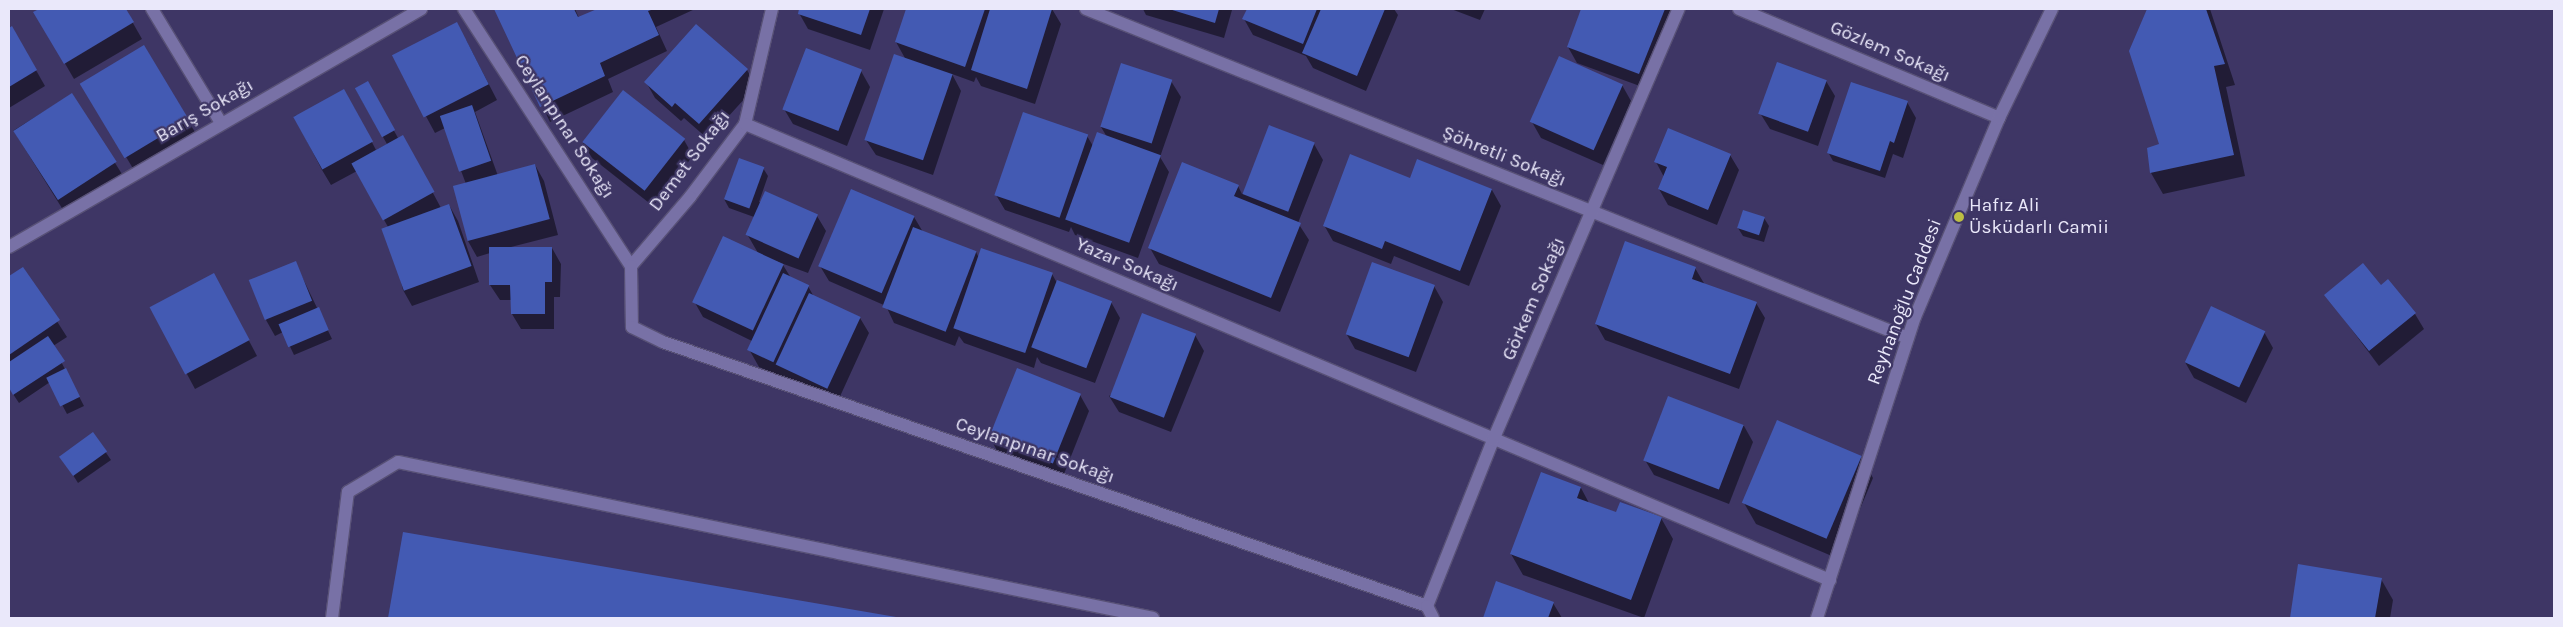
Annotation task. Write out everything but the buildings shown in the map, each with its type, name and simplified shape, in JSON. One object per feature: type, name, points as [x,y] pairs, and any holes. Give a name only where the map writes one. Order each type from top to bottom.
[{"type":"street","points":[[152,9],[221,123]]},
{"type":"street","name":"Barış Sokağı","points":[[9,247],[221,123],[422,9]]},
{"type":"street","name":"Ceylanpınar Sokağı","points":[[464,9],[632,266],[632,326],[663,342],[1427,606]]},
{"type":"street","name":"Demet Sokağı","points":[[632,266],[690,197],[745,124],[772,9]]},
{"type":"street","name":"Şöhretli Sokağı","points":[[1086,9],[1908,338]]},
{"type":"street","name":"Görkem Sokağı","points":[[1427,606],[1493,440],[1679,9]]},
{"type":"street","name":"Gözlem Sokağı","points":[[1739,9],[1999,118]]},
{"type":"street","name":"Reyhanoğlu Caddesi","points":[[1817,618],[1908,338],[1999,118],[2052,9]]},
{"type":"street","name":"Yazar Sokağı","points":[[745,124],[1493,440],[1830,580]]},
{"type":"street","points":[[332,618],[348,492],[398,462],[1153,618]]},
{"type":"street","points":[[1427,606],[1433,618]]},
{"type":"place","name":"Hafız Ali Üsküdarlı Camii","points":[[1959,217]]}]
